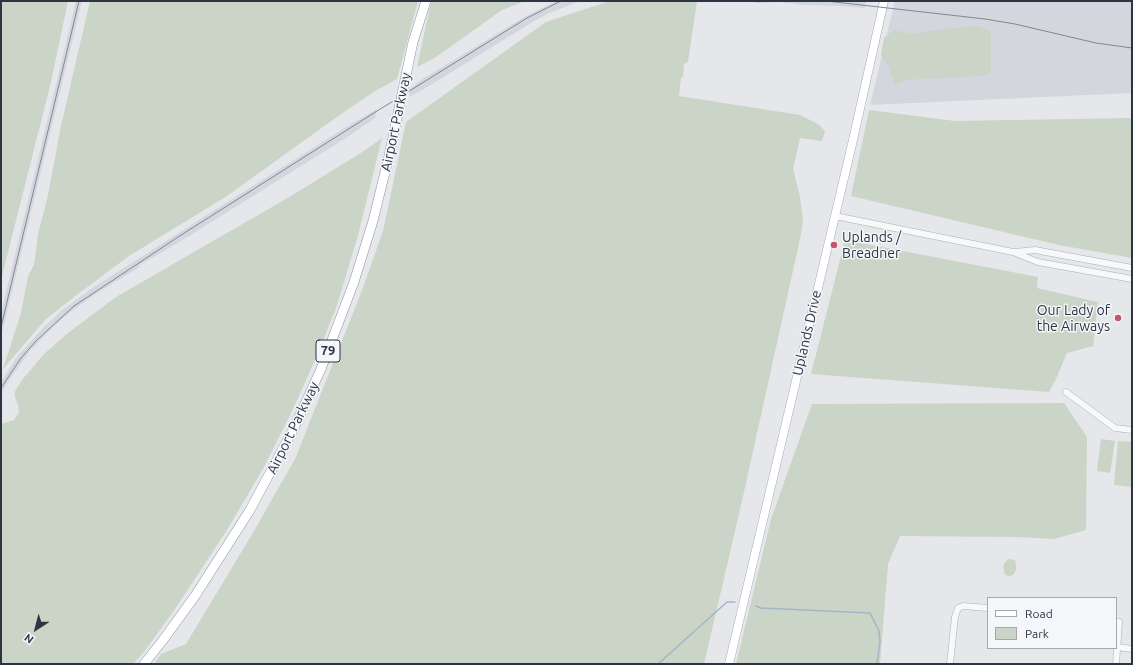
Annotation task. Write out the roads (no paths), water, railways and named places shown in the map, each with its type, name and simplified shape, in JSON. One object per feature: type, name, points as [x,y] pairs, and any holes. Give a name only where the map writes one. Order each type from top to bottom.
[{"type":"highway","name":"Airport Parkway","points":[[144,664],[195,596],[250,510],[294,428],[321,369],[354,282],[373,221],[389,156],[413,42],[426,1]]},
{"type":"main road","name":"Uplands Drive","points":[[729,664],[835,216],[884,1]]},
{"type":"street","points":[[835,216],[1013,252],[1038,262],[1132,279]]},
{"type":"street","points":[[1013,252],[1035,250],[1132,268]]},
{"type":"street","points":[[1066,392],[1115,428],[1132,430]]},
{"type":"street","points":[[950,664],[954,617],[958,608],[963,606],[987,608]]},
{"type":"street","points":[[1117,622],[1117,647],[1132,649]]},
{"type":"street","points":[[1116,664],[1117,649]]},
{"type":"waterway","points":[[658,664],[727,602],[735,602]]},
{"type":"waterway","points":[[756,606],[761,608],[870,613],[879,631],[880,642],[877,664]]},
{"type":"tram line","points":[[1,327],[79,1]]},
{"type":"tram line","points":[[1,388],[21,358],[36,341],[74,306],[178,237],[377,111],[527,18],[561,1]]},
{"type":"tram line","points":[[826,1],[985,19],[1015,24],[1096,43],[1132,48]]},
{"type":"place","name":"Uplands / Breadner","points":[[834,245]]},
{"type":"place","name":"Our Lady of the Airways","points":[[1118,318]]}]
